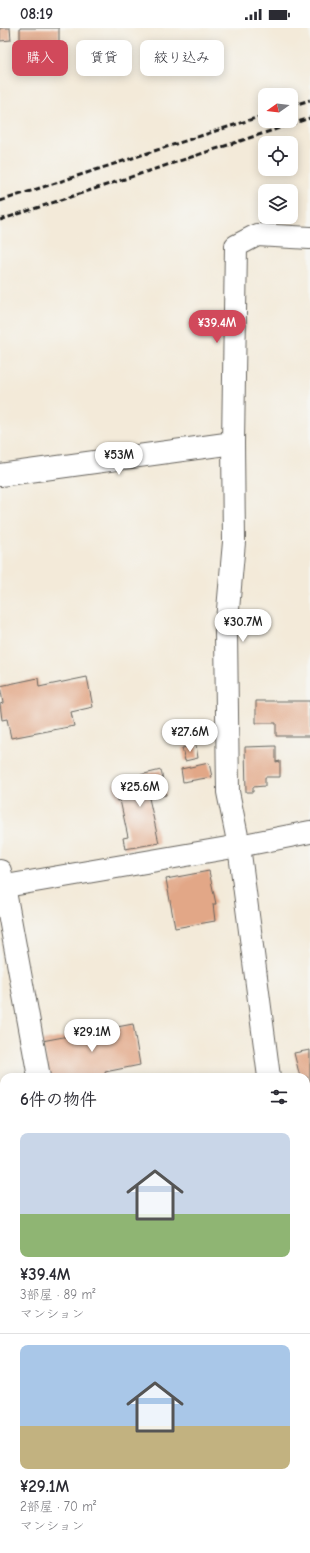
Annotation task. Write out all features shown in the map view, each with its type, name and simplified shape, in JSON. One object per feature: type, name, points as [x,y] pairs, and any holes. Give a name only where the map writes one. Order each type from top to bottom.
[{"type":"street","points":[[268,1073],[239,846],[228,792],[226,632],[234,542],[233,443],[236,246],[257,235],[310,238]]},
{"type":"street","points":[[0,475],[233,443]]},
{"type":"street","points":[[38,1073],[1,881],[239,846],[310,832]]},
{"type":"building","points":[[0,28],[10,28],[11,40],[0,41]]},
{"type":"building","points":[[20,28],[59,28],[59,40],[20,40]]},
{"type":"building","points":[[87,677],[93,707],[71,712],[74,726],[11,738],[7,719],[2,720],[0,704],[3,703],[0,686],[38,678],[39,687]]},
{"type":"building","points":[[256,701],[310,701],[310,736],[276,736],[276,723],[256,723]]},
{"type":"building","points":[[196,745],[198,758],[185,761],[182,748]]},
{"type":"building","points":[[276,746],[276,762],[280,761],[280,777],[265,777],[265,786],[253,787],[253,792],[246,792],[245,747]]},
{"type":"building","points":[[209,763],[212,777],[183,782],[181,769]]},
{"type":"building","points":[[161,770],[166,795],[149,798],[159,843],[125,849],[123,838],[128,837],[120,800],[117,801],[113,784],[132,780],[136,776]]},
{"type":"building","points":[[209,871],[216,904],[213,904],[215,921],[175,928],[166,879]]},
{"type":"building","points":[[133,1024],[140,1065],[105,1073],[48,1073],[42,1041]]},
{"type":"building","points":[[310,1050],[310,1073],[299,1073],[294,1053]]},
{"type":"railway","points":[[298,104],[310,100]]},
{"type":"railway","points":[[0,201],[258,117]]},
{"type":"railway","points":[[0,220],[310,118]]}]
